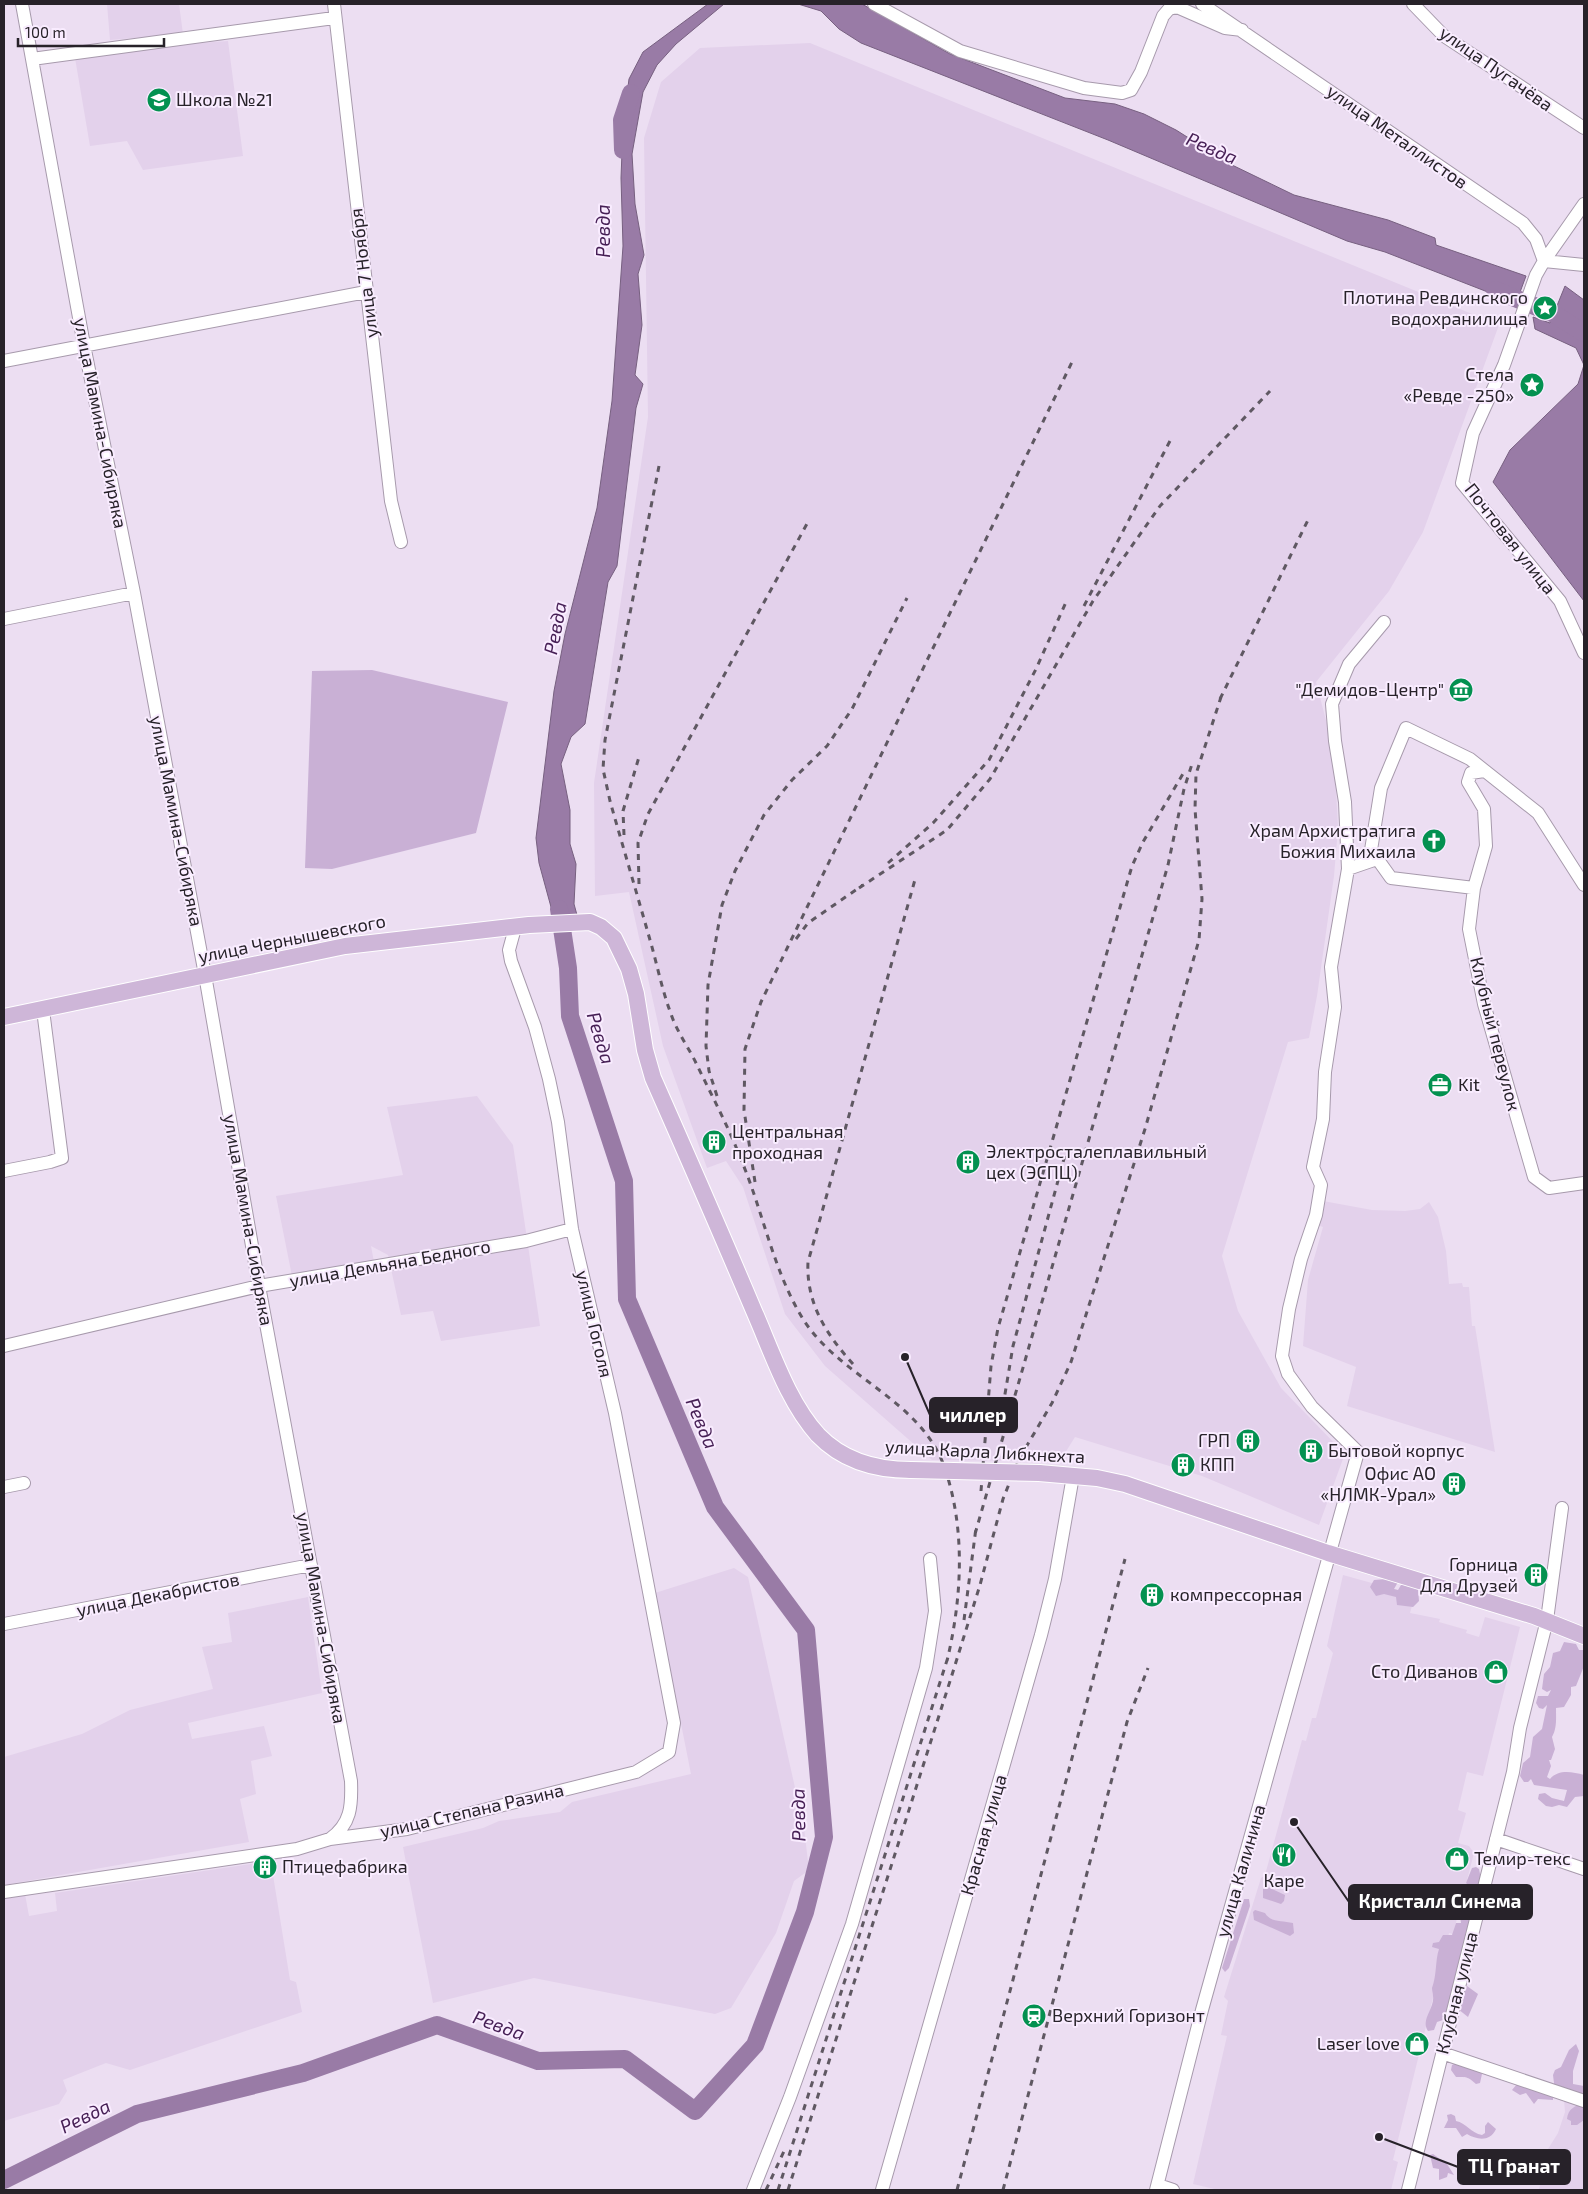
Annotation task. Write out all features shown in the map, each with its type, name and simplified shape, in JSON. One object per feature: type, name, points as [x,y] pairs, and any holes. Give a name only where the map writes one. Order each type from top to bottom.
[{"type":"main road","name":"улица Чернышевского","points":[[4,1017],[345,946],[522,926],[590,922]]},
{"type":"main road","name":"улица Карла Либкнехта","points":[[590,922],[601,927],[614,938],[629,968],[636,994],[645,1050],[653,1078],[771,1349],[801,1411],[819,1436],[838,1452],[874,1466],[912,1470],[1039,1473],[1097,1478],[1125,1484],[1328,1553],[1547,1620],[1584,1636]]},
{"type":"street","name":"улица Мамина-Сибиряка","points":[[22,4],[84,345],[134,593],[205,976],[259,1286],[351,1782],[352,1802],[348,1820],[344,1828],[330,1839]]},
{"type":"street","name":"улица 7 Ноября","points":[[334,4],[334,18],[391,501],[401,542]]},
{"type":"street","points":[[874,4],[960,51],[1084,88],[1122,93],[1131,90],[1141,72],[1163,16],[1168,9],[1177,7],[1225,28],[1242,30]]},
{"type":"street","name":"улица Металлистов","points":[[1202,4],[1523,223],[1536,239],[1544,260]]},
{"type":"street","name":"улица Пугачёва","points":[[1413,4],[1444,36],[1584,128]]},
{"type":"street","points":[[32,59],[334,18]]},
{"type":"street","points":[[1584,204],[1544,260],[1584,265]]},
{"type":"street","name":"Почтовая улица","points":[[1544,260],[1536,275],[1504,365],[1473,433],[1462,483],[1560,601],[1584,653]]},
{"type":"street","points":[[4,361],[366,292]]},
{"type":"street","points":[[4,619],[134,593]]},
{"type":"street","points":[[1377,859],[1348,869],[1345,802],[1335,741],[1332,704],[1348,664],[1384,622]]},
{"type":"street","points":[[1474,888],[1391,878],[1371,850],[1381,788],[1406,728],[1470,759],[1538,813],[1584,885]]},
{"type":"street","name":"Клубный переулок","points":[[1484,770],[1471,773],[1468,782],[1484,809],[1486,846],[1474,888],[1469,929],[1484,1004],[1534,1177],[1549,1188],[1584,1183]]},
{"type":"street","name":"улица Калинина","points":[[1157,2188],[1202,2010],[1328,1553],[1358,1452],[1312,1407],[1288,1374],[1282,1356],[1289,1309],[1301,1259],[1316,1215],[1320,1185],[1313,1167],[1323,1119],[1326,1072],[1335,1007],[1331,967],[1348,869]]},
{"type":"street","name":"улица Гоголя","points":[[522,926],[509,950],[510,961],[535,1027],[549,1079],[558,1122],[572,1229],[615,1413],[674,1723]]},
{"type":"street","points":[[4,1171],[62,1158],[43,1010]]},
{"type":"street","name":"улица Демьяна Бедного","points":[[4,1346],[259,1286],[526,1241],[572,1229]]},
{"type":"street","name":"Красная улица","points":[[882,2190],[1041,1635],[1054,1579],[1073,1476]]},
{"type":"street","points":[[4,1487],[24,1483]]},
{"type":"street","name":"Клубная улица","points":[[1408,2190],[1513,1772],[1520,1728],[1547,1620],[1562,1508]]},
{"type":"street","points":[[753,2190],[788,2104],[854,1917],[926,1668],[935,1611],[930,1559]]},
{"type":"street","name":"улица Декабристов","points":[[4,1624],[311,1565]]},
{"type":"street","name":"улица Степана Разина","points":[[4,1892],[297,1850],[330,1839],[407,1829],[636,1772],[669,1752],[674,1723]]},
{"type":"street","points":[[1496,1839],[1584,1869]]},
{"type":"street","points":[[1442,2053],[1584,2101]]},
{"type":"street","points":[[1157,2188],[1173,2190]]},
{"type":"shaded area","points":[[107,4],[179,4],[183,34],[110,40]]},
{"type":"shaded area","points":[[708,4],[724,4],[676,44],[657,65],[643,92],[632,154],[635,204],[644,255],[638,274],[642,325],[635,375],[643,384],[636,408],[617,566],[608,582],[585,724],[571,737],[561,764],[570,810],[570,844],[576,864],[574,904],[577,915],[554,918],[539,863],[536,838],[554,691],[565,634],[597,508],[612,401],[623,246],[621,178],[623,126],[629,79],[643,52]]},
{"type":"shaded area","points":[[798,4],[862,4],[950,54],[1065,98],[1115,104],[1144,114],[1176,130],[1230,164],[1294,195],[1388,220],[1435,238],[1436,245],[1526,276],[1516,303],[1385,252],[1347,241],[1108,140],[861,43],[839,29],[821,11]]},
{"type":"shaded area","name":"Школа №21","points":[[228,41],[243,156],[143,170],[127,141],[90,146],[75,58],[186,44]]},
{"type":"shaded area","points":[[810,43],[1499,325],[1423,532],[1389,591],[1316,682],[1334,751],[1338,828],[1334,876],[1317,996],[1309,1038],[1288,1042],[1222,1256],[1238,1311],[1281,1388],[1343,1452],[1344,1456],[1319,1525],[1202,1476],[1075,1437],[1060,1461],[932,1460],[825,1366],[785,1314],[743,1187],[726,1161],[707,1168],[663,1046],[629,892],[595,896],[594,783],[648,417],[644,138],[661,82],[700,48]]},
{"type":"shaded area","points":[[1565,286],[1584,300],[1584,365],[1576,348],[1535,329],[1533,317],[1550,323]]},
{"type":"shaded area","points":[[1584,365],[1584,601],[1493,482],[1510,450],[1578,384]]},
{"type":"shaded area","points":[[372,670],[508,702],[476,833],[332,869],[305,868],[312,671]]},
{"type":"shaded area","points":[[477,1096],[513,1145],[540,1326],[441,1341],[433,1311],[401,1315],[388,1255],[371,1246],[374,1262],[292,1276],[276,1196],[403,1175],[387,1107]]},
{"type":"shaded area","points":[[1323,1201],[1372,1210],[1405,1211],[1420,1209],[1429,1202],[1438,1217],[1446,1251],[1449,1284],[1462,1283],[1463,1287],[1469,1287],[1472,1326],[1475,1326],[1495,1452],[1347,1406],[1356,1367],[1303,1346],[1308,1280],[1323,1227],[1317,1225]]},
{"type":"shaded area","points":[[734,1568],[748,1577],[804,1828],[809,1870],[794,1881],[776,1933],[731,2008],[715,2014],[534,1978],[433,2003],[403,1847],[483,1828],[499,1821],[560,1812],[572,1802],[691,1774],[655,1593]]},
{"type":"shaded area","points":[[1343,1575],[1415,1595],[1410,1613],[1440,1619],[1439,1622],[1467,1630],[1466,1633],[1479,1637],[1485,1617],[1520,1627],[1483,1776],[1467,1772],[1458,1810],[1466,1813],[1458,1843],[1469,1846],[1474,1853],[1453,1934],[1449,1933],[1393,2160],[1398,2162],[1391,2190],[1219,2190],[1193,2184],[1227,2036],[1221,2035],[1228,2001],[1224,1997],[1261,1878],[1265,1875],[1302,1740],[1306,1741],[1312,1718],[1316,1718],[1333,1653],[1327,1646]]},
{"type":"shaded area","points":[[1386,1579],[1398,1582],[1394,1589],[1398,1590],[1403,1585],[1418,1589],[1419,1601],[1413,1607],[1397,1605],[1396,1597],[1384,1594],[1376,1596],[1370,1587],[1374,1580]]},
{"type":"shaded area","points":[[308,1597],[322,1693],[188,1723],[192,1739],[264,1726],[272,1756],[251,1761],[256,1794],[240,1799],[249,1842],[4,1885],[4,1757],[82,1734],[130,1710],[213,1689],[202,1647],[232,1642],[228,1613]]},
{"type":"shaded area","points":[[1564,1642],[1576,1644],[1579,1650],[1584,1650],[1584,1666],[1576,1686],[1571,1687],[1571,1695],[1564,1707],[1556,1708],[1556,1720],[1552,1737],[1555,1749],[1551,1760],[1549,1760],[1551,1766],[1547,1777],[1550,1779],[1557,1774],[1566,1772],[1584,1775],[1584,1796],[1575,1797],[1567,1807],[1559,1805],[1552,1807],[1546,1806],[1538,1799],[1539,1794],[1545,1793],[1552,1798],[1564,1801],[1567,1790],[1534,1785],[1531,1779],[1528,1782],[1524,1782],[1520,1776],[1523,1763],[1530,1757],[1533,1737],[1542,1729],[1547,1705],[1543,1709],[1539,1708],[1536,1703],[1538,1696],[1548,1696],[1551,1690],[1547,1692],[1542,1689],[1544,1674],[1550,1667],[1553,1653],[1560,1651]]},
{"type":"shaded area","points":[[257,1863],[258,1872],[272,1869],[290,1980],[296,1982],[302,2012],[130,2070],[106,2063],[63,2080],[67,2091],[59,2104],[4,2121],[4,1897],[25,1894],[29,1916],[57,1911],[55,1893]]},
{"type":"shaded area","points":[[1476,1867],[1479,1869],[1480,1874],[1485,1876],[1473,1899],[1476,1903],[1448,2006],[1449,2010],[1446,2019],[1437,2022],[1434,2030],[1428,2031],[1426,2023],[1433,2000],[1432,1988],[1439,1949],[1432,1947],[1433,1943],[1439,1942],[1443,1935],[1452,1935],[1456,1923],[1461,1923],[1460,1916],[1465,1897],[1471,1889],[1466,1883],[1472,1868]]},
{"type":"shaded area","points":[[1268,1887],[1285,1895],[1284,1901],[1281,1904],[1263,1898],[1263,1889]]},
{"type":"shaded area","points":[[1244,1899],[1249,1899],[1250,1906],[1229,1968],[1225,1972],[1222,1968]]},
{"type":"shaded area","points":[[1255,1910],[1265,1913],[1274,1920],[1293,1923],[1294,1933],[1290,1936],[1254,1920],[1253,1912]]},
{"type":"shaded area","points":[[1467,1986],[1478,1994],[1468,2017],[1458,2009],[1459,1999]]},
{"type":"shaded area","points":[[1576,2044],[1579,2051],[1573,2071],[1573,2084],[1584,2086],[1584,2099],[1555,2091],[1553,2075],[1555,2070],[1561,2067],[1569,2050]]},
{"type":"shaded area","points":[[1457,2063],[1479,2070],[1482,2074],[1480,2083],[1476,2084],[1465,2077],[1456,2077],[1451,2070],[1452,2065]]},
{"type":"shaded area","points":[[1517,2084],[1553,2097],[1553,2100],[1538,2099],[1534,2104],[1526,2093],[1520,2095],[1512,2090]]},
{"type":"shaded area","points":[[1564,2100],[1584,2106],[1584,2190],[1539,2190],[1548,2149],[1558,2133],[1565,2112]]},
{"type":"shaded area","points":[[1584,2104],[1584,2120],[1577,2125],[1571,2125],[1571,2121],[1567,2119],[1570,2110]]},
{"type":"shaded area","points":[[1447,2115],[1455,2116],[1456,2121],[1478,2134],[1482,2135],[1485,2133],[1485,2126],[1488,2122],[1496,2129],[1490,2136],[1483,2139],[1467,2134],[1462,2137],[1456,2128],[1444,2128],[1448,2120]]},
{"type":"shaded area","points":[[1433,2154],[1447,2164],[1454,2175],[1448,2173],[1447,2177],[1439,2180],[1439,2169],[1433,2168],[1430,2155]]},
{"type":"waterway","name":"Ревда","points":[[623,150],[622,120],[631,93]]},
{"type":"waterway","name":"Ревда","points":[[1495,290],[1554,314],[1584,333]]},
{"type":"waterway","name":"Ревда","points":[[4,2180],[137,2114],[303,2073],[437,2025],[538,2061],[625,2059],[695,2111],[755,2045],[805,1912],[824,1837],[806,1630],[715,1507],[627,1299],[624,1181],[570,1016],[568,968],[559,909]]},
{"type":"railway","points":[[755,1182],[744,1110],[745,1049],[761,1002],[1073,360]]},
{"type":"railway","points":[[859,888],[947,830],[990,779],[1093,601],[1160,506],[1270,391]]},
{"type":"railway","points":[[1084,606],[1171,439]]},
{"type":"railway","points":[[659,466],[605,740],[603,769],[610,801],[671,1014],[735,1145],[748,1176],[790,1296],[815,1336],[916,1422],[932,1442],[944,1466],[951,1490],[959,1538],[956,1613],[947,1661]]},
{"type":"railway","points":[[1220,699],[1308,520]]},
{"type":"railway","points":[[639,884],[638,843],[648,814],[808,522]]},
{"type":"railway","points":[[717,1096],[709,1071],[706,1046],[708,985],[722,905],[735,871],[764,815],[792,780],[827,746],[852,709],[907,598]]},
{"type":"railway","points":[[888,863],[933,823],[989,760],[1036,669],[1067,600]]},
{"type":"railway","points":[[788,2190],[980,1585],[1003,1499],[1019,1459],[1052,1403],[1071,1362],[1145,1129],[1199,940],[1202,899],[1195,809],[1196,774],[1222,694]]},
{"type":"railway","points":[[624,835],[623,811],[639,757]]},
{"type":"railway","points":[[975,1534],[1168,865],[1184,789],[1192,764]]},
{"type":"railway","points":[[981,1491],[991,1366],[998,1328],[1132,866],[1143,842],[1184,772]]},
{"type":"railway","points":[[853,1364],[826,1329],[814,1304],[810,1291],[808,1262],[916,876]]},
{"type":"railway","points":[[796,939],[808,923],[863,885]]},
{"type":"railway","points":[[999,1430],[1013,1346],[1065,1155]]},
{"type":"railway","points":[[964,1620],[976,1528]]},
{"type":"railway","points":[[957,2190],[1125,1559]]},
{"type":"railway","points":[[778,2190],[949,1654]]},
{"type":"railway","points":[[1003,2190],[1127,1722],[1148,1668]]},
{"type":"railway","points":[[766,2190],[785,2149]]},
{"type":"place","name":"Школа №21","points":[[159,100]]},
{"type":"place","name":"Плотина Ревдинского водохранилища","points":[[1545,308]]},
{"type":"place","name":"Стела «Ревде -250»","points":[[1532,385]]},
{"type":"place","name":"\"Демидов-Центр\"","points":[[1461,690]]},
{"type":"place","name":"Храм Архистратига Божия Михаила","points":[[1434,841]]},
{"type":"place","name":"Kit","points":[[1440,1085]]},
{"type":"place","name":"Центральная проходная","points":[[714,1142]]},
{"type":"place","name":"Электросталеплавильный цех (ЭСПЦ)","points":[[968,1162]]},
{"type":"place","name":"чиллер","points":[[905,1357]]},
{"type":"place","name":"ГРП","points":[[1248,1441]]},
{"type":"place","name":"Бытовой корпус","points":[[1311,1451]]},
{"type":"place","name":"КПП","points":[[1183,1465]]},
{"type":"place","name":"Офис АО «НЛМК-Урал»","points":[[1454,1484]]},
{"type":"place","name":"Горница Для Друзей","points":[[1536,1575]]},
{"type":"place","name":"компрессорная","points":[[1152,1595]]},
{"type":"place","name":"Сто Диванов","points":[[1496,1672]]},
{"type":"place","name":"Кристалл Синема","points":[[1294,1822]]},
{"type":"place","name":"Каре","points":[[1284,1855]]},
{"type":"place","name":"Темир-текс","points":[[1457,1859]]},
{"type":"place","name":"Птицефабрика","points":[[265,1867]]},
{"type":"place","name":"Верхний Горизонт","points":[[1034,2016]]},
{"type":"place","name":"Laser love","points":[[1417,2044]]},
{"type":"place","name":"ТЦ Гранат","points":[[1379,2137]]}]
